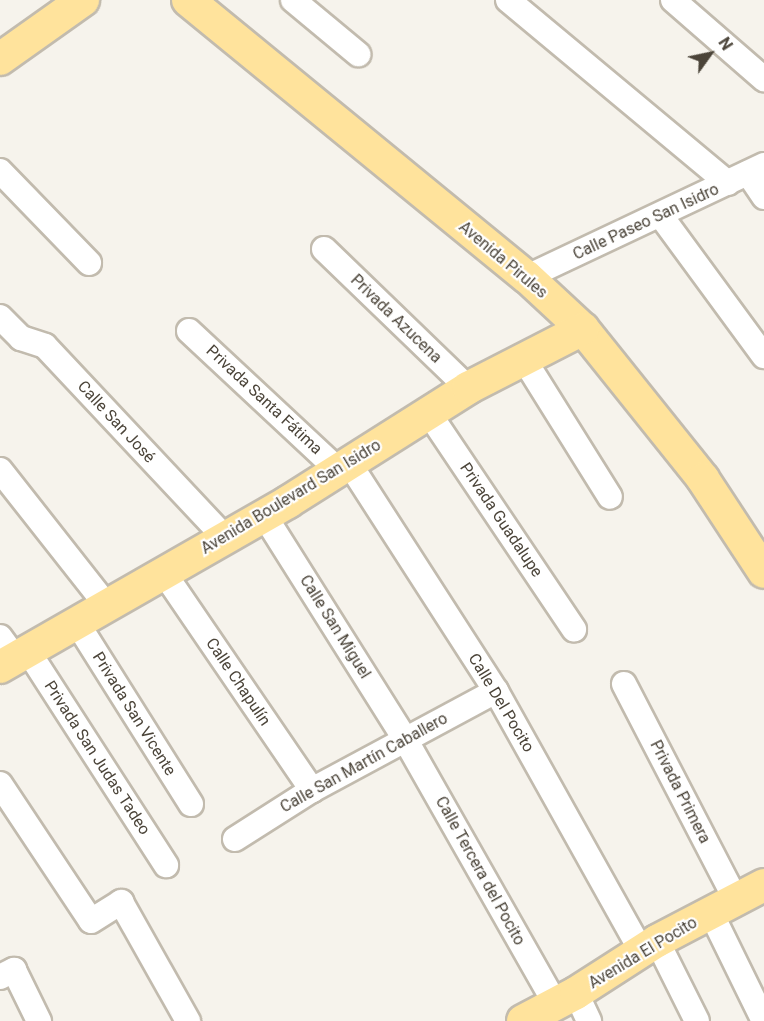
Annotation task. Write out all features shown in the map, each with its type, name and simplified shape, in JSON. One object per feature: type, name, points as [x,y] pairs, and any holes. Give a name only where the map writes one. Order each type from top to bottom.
[{"type":"main road","points":[[3,52],[83,0]]},
{"type":"main road","name":"Avenida Pirules","points":[[188,0],[527,277],[583,329],[703,479],[764,572]]},
{"type":"main road","name":"Avenida Boulevard San Isidro","points":[[11,653],[77,623],[264,515],[468,388],[525,361],[583,329]]},
{"type":"main road","name":"Avenida El Pocito","points":[[523,1021],[573,1006],[649,946],[764,885]]},
{"type":"street","points":[[293,0],[358,54]]},
{"type":"street","points":[[508,0],[746,174],[764,197]]},
{"type":"street","points":[[673,0],[764,79]]},
{"type":"street","points":[[0,171],[89,263]]},
{"type":"street","name":"Calle Paseo San Isidro","points":[[527,277],[661,216],[746,174]]},
{"type":"street","points":[[661,216],[764,356]]},
{"type":"street","name":"Privada Azucena","points":[[324,249],[468,388]]},
{"type":"street","name":"Calle San José","points":[[0,317],[21,338],[45,346],[225,538]]},
{"type":"street","name":"Privada Santa Fátima","points":[[189,331],[344,466]]},
{"type":"street","points":[[525,361],[610,497]]},
{"type":"street","name":"Privada Guadalupe","points":[[428,412],[574,628]]},
{"type":"street","name":"Calle Del Pocito","points":[[344,466],[496,691],[649,946],[697,1021]]},
{"type":"street","points":[[0,470],[107,606]]},
{"type":"street","name":"Calle San Miguel","points":[[264,515],[405,738]]},
{"type":"street","name":"Calle Chapulín","points":[[164,573],[312,790]]},
{"type":"street","name":"Privada San Vicente","points":[[77,623],[191,804]]},
{"type":"street","name":"Privada San Judas Tadeo","points":[[11,653],[166,865]]},
{"type":"street","name":"Privada Primera","points":[[624,684],[723,907],[764,1021]]},
{"type":"street","name":"Calle San Martín Caballero","points":[[235,839],[312,790],[496,691]]},
{"type":"street","name":"Calle Tercera del Pocito","points":[[405,738],[573,1006]]},
{"type":"street","points":[[0,784],[91,921],[121,902],[188,1021]]},
{"type":"street","points":[[0,977],[14,970],[39,1021]]}]
